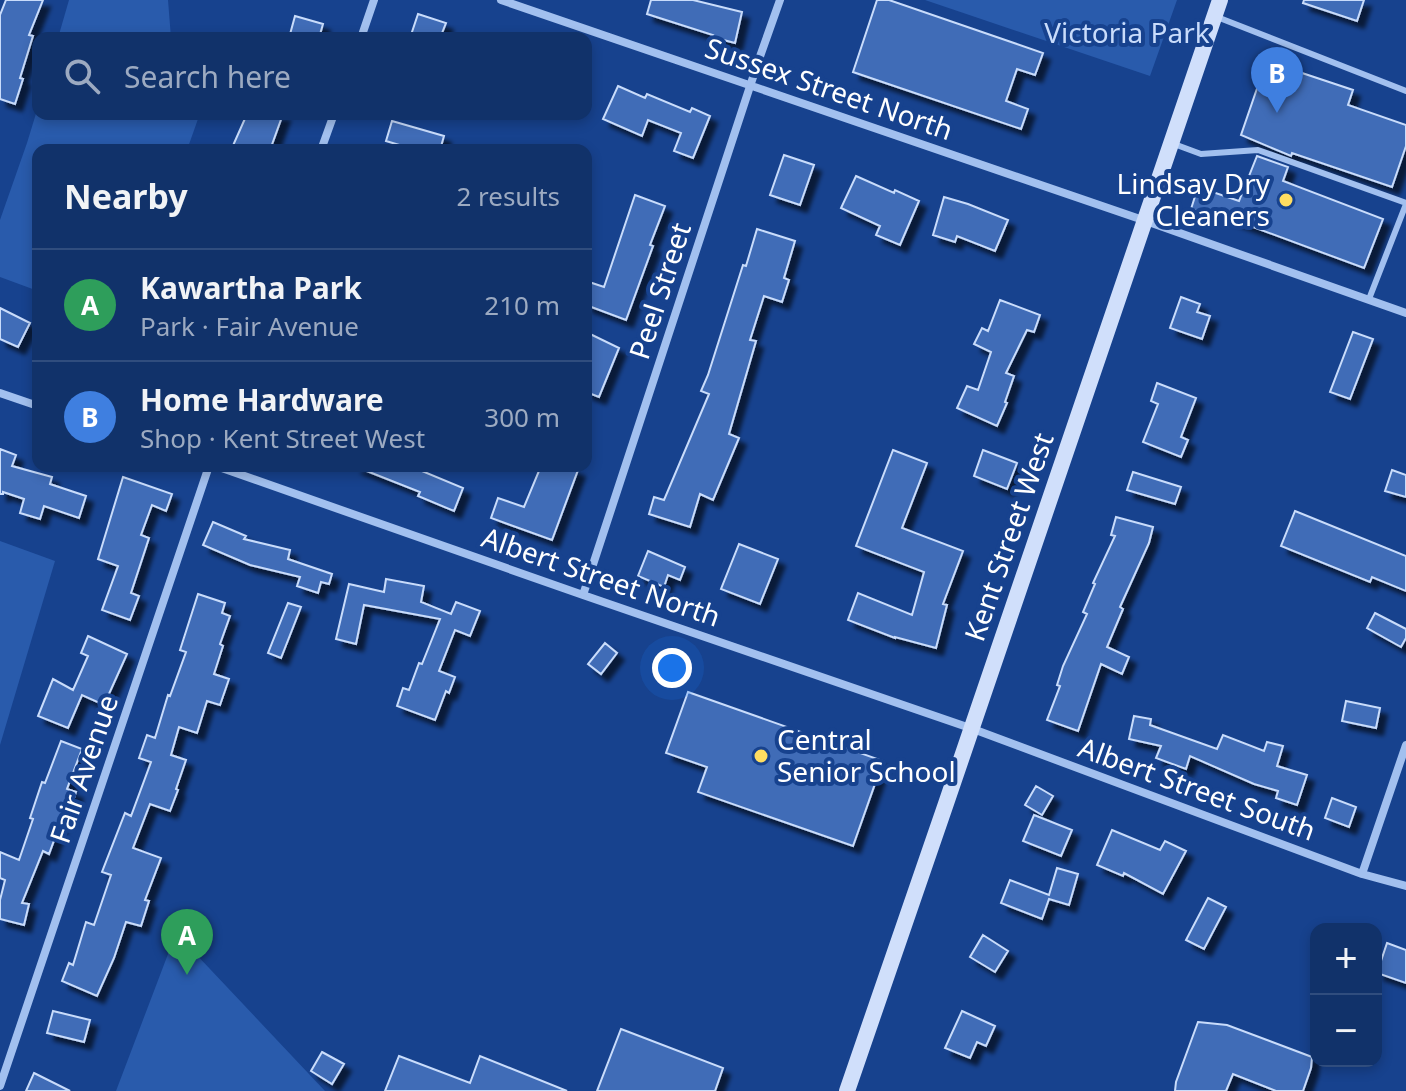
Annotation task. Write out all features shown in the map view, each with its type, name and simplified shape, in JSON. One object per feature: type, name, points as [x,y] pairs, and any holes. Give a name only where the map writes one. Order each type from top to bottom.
[{"type":"main road","name":"Kent Street West","points":[[847,1091],[1217,8]]},
{"type":"street","points":[[363,32],[374,0]]},
{"type":"street","name":"Sussex Street North","points":[[501,0],[1406,313]]},
{"type":"street","name":"Peel Street","points":[[583,595],[780,0]]},
{"type":"street","points":[[323,144],[332,120]]},
{"type":"street","points":[[0,393],[32,404]]},
{"type":"street","name":"Fair Avenue","points":[[0,1086],[207,472]]},
{"type":"street","name":"Albert Street North","points":[[233,472],[973,729]]},
{"type":"street","name":"Albert Street South","points":[[973,729],[1362,874],[1406,886]]},
{"type":"street","points":[[1362,874],[1406,745]]},
{"type":"lane","points":[[1217,8],[1406,91]]},
{"type":"lane","points":[[1170,142],[1201,154],[1258,150],[1406,204],[1369,299]]},
{"type":"green space","points":[[69,0],[168,0],[171,32],[60,32]]},
{"type":"green space","name":"Victoria Park","points":[[925,0],[1177,0],[1150,76]]},
{"type":"green space","points":[[34,120],[198,120],[189,144],[32,144],[32,289],[0,277],[0,220]]},
{"type":"green space","points":[[0,541],[55,561],[0,745]]},
{"type":"green space","points":[[176,933],[325,1091],[116,1091]]},
{"type":"building","points":[[6,0],[43,0],[29,35],[32,39],[15,104],[0,99],[0,15]]},
{"type":"building","points":[[651,0],[693,0],[742,12],[735,43],[647,14]]},
{"type":"building","points":[[877,0],[889,0],[1043,53],[1035,75],[1017,69],[1006,101],[1028,109],[1021,129],[853,72]]},
{"type":"building","points":[[1304,0],[1364,0],[1357,21],[1303,3]]},
{"type":"building","points":[[418,14],[446,23],[442,32],[412,32]]},
{"type":"building","points":[[295,16],[323,24],[321,32],[291,32]]},
{"type":"building","points":[[1287,68],[1353,90],[1348,105],[1406,125],[1406,146],[1392,187],[1292,153],[1291,156],[1241,135],[1262,74],[1282,81]]},
{"type":"building","points":[[618,86],[645,98],[647,94],[690,112],[692,108],[710,116],[693,158],[674,151],[681,133],[648,120],[642,136],[603,119]]},
{"type":"building","points":[[244,120],[281,120],[272,144],[234,144]]},
{"type":"building","points":[[392,121],[444,136],[442,144],[396,144],[386,141]]},
{"type":"building","points":[[784,155],[814,165],[800,205],[770,195]]},
{"type":"building","name":"Lindsay Dry Cleaners","points":[[1257,156],[1288,167],[1283,181],[1383,219],[1364,268],[1210,211],[1209,215],[1191,209],[1198,187],[1239,201]]},
{"type":"building","points":[[856,176],[919,201],[900,245],[876,235],[880,226],[841,208]]},
{"type":"building","points":[[635,195],[665,206],[626,320],[592,307],[592,283],[604,287]]},
{"type":"building","points":[[944,197],[1008,220],[995,251],[957,236],[955,242],[933,235]]},
{"type":"building","points":[[757,229],[795,241],[784,278],[789,280],[782,302],[764,296],[750,340],[756,341],[729,434],[739,438],[713,500],[700,494],[690,527],[649,514],[654,497],[664,500],[709,394],[701,391]]},
{"type":"building","points":[[1181,297],[1200,304],[1197,312],[1210,316],[1202,339],[1170,328]]},
{"type":"building","points":[[1000,300],[1040,315],[1034,332],[1027,330],[1006,373],[1014,376],[997,426],[957,408],[967,386],[978,390],[991,352],[974,344],[982,328],[988,331]]},
{"type":"building","points":[[0,308],[30,323],[18,347],[0,339]]},
{"type":"building","points":[[1353,332],[1373,339],[1350,399],[1330,392]]},
{"type":"building","points":[[592,335],[619,348],[599,397],[592,394]]},
{"type":"building","points":[[1157,383],[1196,398],[1181,437],[1188,440],[1181,457],[1143,442],[1158,404],[1151,401]]},
{"type":"building","points":[[0,449],[16,455],[12,466],[52,477],[50,484],[86,496],[79,518],[44,506],[40,519],[20,513],[24,499],[3,492],[0,494]]},
{"type":"building","points":[[893,450],[927,463],[902,528],[963,551],[943,604],[947,605],[936,648],[895,638],[848,620],[858,593],[912,615],[924,572],[856,546]]},
{"type":"building","points":[[983,450],[1017,463],[1007,489],[974,476]]},
{"type":"building","points":[[1392,470],[1406,475],[1406,497],[1385,491]]},
{"type":"building","points":[[369,472],[424,472],[463,488],[454,511],[418,496],[420,492]]},
{"type":"building","points":[[539,472],[577,472],[552,540],[491,518],[498,498],[524,507]]},
{"type":"building","points":[[1133,472],[1181,487],[1175,504],[1127,490]]},
{"type":"building","points":[[123,477],[172,494],[166,511],[152,505],[141,535],[149,538],[131,593],[139,596],[130,620],[102,610],[118,566],[98,559]]},
{"type":"building","points":[[1295,511],[1406,556],[1406,591],[1372,577],[1370,582],[1281,546]]},
{"type":"building","points":[[1116,517],[1153,527],[1107,647],[1129,657],[1122,674],[1101,664],[1078,731],[1047,720],[1060,686],[1057,685],[1063,666],[1087,614],[1083,612],[1093,583],[1115,536],[1111,535]]},
{"type":"building","points":[[213,522],[246,536],[244,539],[290,550],[288,559],[332,574],[329,584],[321,582],[318,593],[297,586],[300,577],[250,565],[203,545]]},
{"type":"building","points":[[739,544],[778,559],[760,604],[721,589]]},
{"type":"building","points":[[648,551],[685,567],[680,580],[668,575],[664,587],[638,576]]},
{"type":"building","points":[[386,579],[424,586],[421,602],[451,614],[456,602],[480,611],[470,636],[455,630],[439,671],[455,677],[435,720],[397,706],[403,688],[409,690],[419,663],[422,664],[440,619],[364,605],[356,644],[336,639],[349,584],[384,592]]},
{"type":"building","points":[[198,594],[225,603],[222,613],[230,616],[214,674],[229,679],[220,705],[207,701],[197,733],[179,727],[171,755],[186,760],[178,790],[170,811],[150,804],[133,848],[161,858],[145,900],[149,901],[141,926],[126,922],[97,996],[62,981],[69,963],[73,965],[86,922],[94,925],[111,875],[102,872],[125,813],[131,816],[151,762],[139,758],[147,735],[155,738],[186,652],[180,650]]},
{"type":"building","points":[[288,603],[301,607],[281,658],[268,653]]},
{"type":"building","points":[[1375,613],[1406,629],[1406,638],[1401,647],[1367,628]]},
{"type":"building","points":[[88,636],[127,654],[104,705],[82,695],[68,728],[38,716],[53,679],[73,690],[88,656],[81,653]]},
{"type":"building","points":[[605,643],[617,653],[601,674],[588,664]]},
{"type":"building","points":[[688,692],[883,761],[853,846],[698,792],[707,767],[666,753]]},
{"type":"building","points":[[1346,701],[1380,708],[1376,728],[1342,721]]},
{"type":"building","points":[[1134,716],[1151,719],[1150,725],[1217,749],[1223,735],[1264,751],[1267,742],[1283,746],[1277,766],[1307,775],[1297,805],[1276,798],[1278,791],[1190,756],[1186,769],[1156,758],[1161,746],[1129,739]]},
{"type":"building","points":[[61,741],[82,749],[67,789],[76,792],[70,810],[66,808],[49,854],[43,851],[22,903],[29,904],[24,925],[0,919],[0,900],[5,880],[0,878],[0,852],[19,860],[42,782],[45,783]]},
{"type":"building","points":[[1036,786],[1053,796],[1042,815],[1025,805]]},
{"type":"building","points":[[1332,798],[1356,807],[1349,827],[1325,818]]},
{"type":"building","points":[[1034,815],[1072,830],[1061,856],[1023,841]]},
{"type":"building","points":[[1112,830],[1160,850],[1165,841],[1186,851],[1163,894],[1124,873],[1123,876],[1097,865]]},
{"type":"building","points":[[1057,868],[1078,874],[1069,905],[1049,899],[1042,919],[1001,903],[1010,880],[1049,895]]},
{"type":"building","points":[[1208,898],[1226,907],[1204,949],[1186,940]]},
{"type":"building","points":[[983,935],[1008,951],[995,972],[970,957]]},
{"type":"building","points":[[1387,943],[1406,950],[1406,983],[1382,975],[1382,958]]},
{"type":"building","points":[[53,1011],[90,1020],[84,1042],[47,1033]]},
{"type":"building","points":[[962,1011],[995,1026],[986,1046],[977,1042],[970,1058],[945,1048]]},
{"type":"building","points":[[1198,1022],[1227,1025],[1310,1056],[1311,1068],[1303,1091],[1276,1091],[1233,1074],[1226,1091],[1175,1091]]},
{"type":"building","points":[[621,1029],[723,1068],[715,1091],[597,1091]]},
{"type":"building","points":[[322,1052],[344,1064],[332,1084],[311,1071]]},
{"type":"building","points":[[399,1056],[470,1083],[480,1056],[567,1091],[385,1091]]},
{"type":"building","points":[[34,1073],[70,1091],[26,1091]]},
{"type":"place","name":"Home Hardware","points":[[1277,113]]},
{"type":"place","name":"Lindsay Dry Cleaners","points":[[1286,200]]},
{"type":"place","name":"Central Senior School","points":[[761,756]]},
{"type":"place","name":"Kawartha Park","points":[[187,975]]}]
